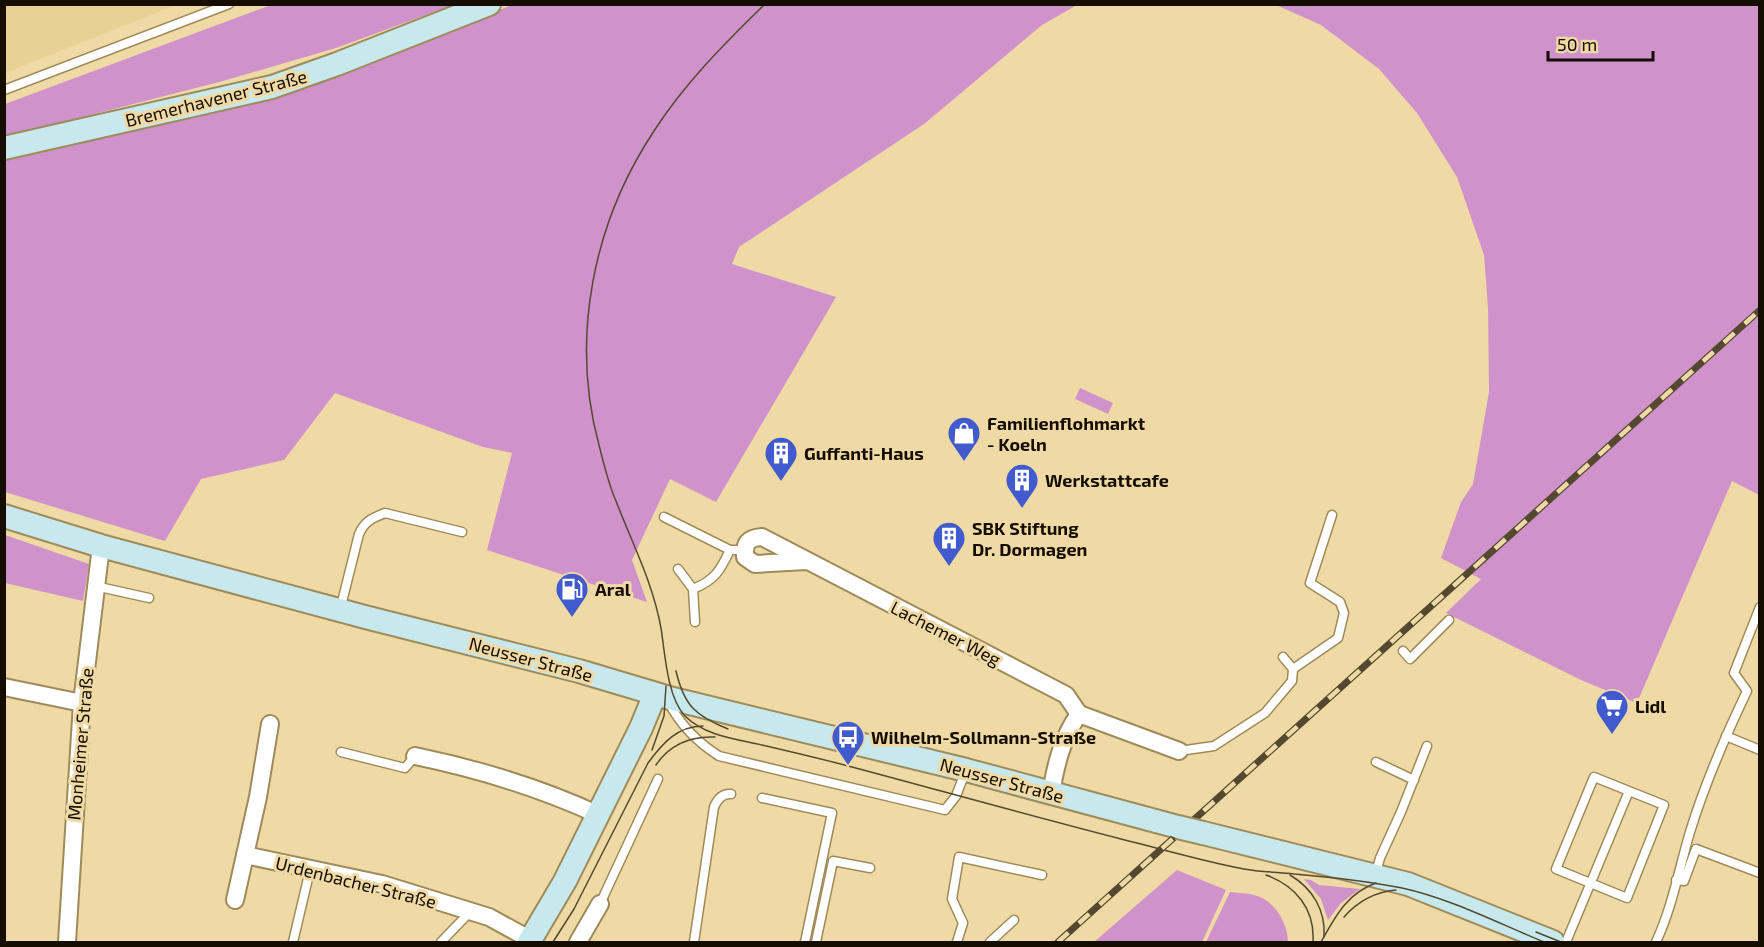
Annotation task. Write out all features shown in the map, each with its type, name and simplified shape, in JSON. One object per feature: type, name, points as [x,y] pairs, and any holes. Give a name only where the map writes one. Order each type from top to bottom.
[{"type":"main road","name":"Bremerhavener Straße","points":[[4,148],[272,87],[489,4]]},
{"type":"main road","name":"Neusser Straße","points":[[4,516],[101,546],[579,671],[660,695],[966,770],[1178,827],[1408,884],[1519,932],[1553,942]]},
{"type":"main road","points":[[530,941],[565,881],[641,728],[660,695]]},
{"type":"street","name":"Lachemer Weg","points":[[737,550],[751,538],[762,537],[1066,695],[1079,714],[1179,751]]},
{"type":"street","name":"Monheimer Straße","points":[[67,942],[82,703],[101,546]]},
{"type":"street","points":[[737,550],[755,564],[806,561]]},
{"type":"street","points":[[4,687],[82,703]]},
{"type":"street","points":[[1051,793],[1062,743],[1079,714]]},
{"type":"street","points":[[235,900],[258,797],[270,724]]},
{"type":"street","points":[[415,756],[466,766],[512,780],[599,815]]},
{"type":"street","name":"Urdenbacher Straße","points":[[245,855],[382,884],[489,917],[530,941]]},
{"type":"street","points":[[578,942],[600,904]]},
{"type":"lane","points":[[4,90],[228,4]]},
{"type":"lane","points":[[339,610],[359,534],[364,524],[372,518],[384,513],[462,532]]},
{"type":"lane","points":[[1293,669],[1338,638],[1344,613],[1340,602],[1310,583],[1332,515]]},
{"type":"lane","points":[[664,517],[737,550],[708,583],[693,589]]},
{"type":"lane","points":[[678,569],[693,589],[694,622]]},
{"type":"lane","points":[[95,586],[149,598]]},
{"type":"lane","points":[[1656,942],[1666,921],[1697,810],[1726,736],[1747,691],[1734,674],[1760,607]]},
{"type":"lane","points":[[1403,651],[1410,659],[1449,620]]},
{"type":"lane","points":[[1179,751],[1214,746],[1265,713],[1292,681],[1293,669],[1283,657]]},
{"type":"lane","points":[[660,695],[693,737],[719,756],[945,810],[956,796],[966,770]]},
{"type":"lane","points":[[1726,736],[1760,750]]},
{"type":"lane","points":[[1375,876],[1380,858],[1427,746]]},
{"type":"lane","points":[[341,752],[405,768],[415,756]]},
{"type":"lane","points":[[1376,762],[1414,780]]},
{"type":"lane","points":[[1593,777],[1664,805],[1627,898],[1591,884],[1556,869],[1593,777]]},
{"type":"lane","points":[[600,904],[658,779]]},
{"type":"lane","points":[[1566,942],[1629,791]]},
{"type":"lane","points":[[694,942],[714,807],[724,794],[731,794]]},
{"type":"lane","points":[[762,798],[832,813],[806,942]]},
{"type":"lane","points":[[1676,880],[1684,881],[1696,849],[1760,873]]},
{"type":"lane","points":[[957,942],[963,924],[952,899],[959,858],[1042,875]]},
{"type":"lane","points":[[816,942],[833,861],[870,868]]},
{"type":"lane","points":[[293,942],[310,870]]},
{"type":"lane","points":[[441,942],[471,911]]},
{"type":"lane","points":[[990,942],[1014,920]]},
{"type":"shaded area","points":[[5,4],[176,4],[176,5],[5,73]]},
{"type":"shaded area","points":[[271,5],[453,5],[336,48],[223,81],[5,137],[5,104]]},
{"type":"shaded area","points":[[512,5],[1077,5],[1042,25],[924,124],[739,247],[732,264],[836,297],[716,502],[670,479],[632,560],[647,602],[487,550],[512,453],[483,447],[335,393],[284,460],[201,479],[165,541],[5,492],[4,160],[219,107],[390,55]]},
{"type":"shaded area","points":[[1276,5],[1759,5],[1759,495],[1732,481],[1637,703],[1581,680],[1446,613],[1481,579],[1441,558],[1461,502],[1473,484],[1489,392],[1488,308],[1484,255],[1457,177],[1417,113],[1379,69],[1321,25]]},
{"type":"shaded area","points":[[1080,388],[1113,403],[1108,414],[1075,399]]},
{"type":"shaded area","points":[[5,535],[89,564],[83,601],[5,583]]},
{"type":"shaded area","points":[[1177,870],[1226,890],[1202,942],[1094,942]]},
{"type":"shaded area","points":[[1304,879],[1319,885],[1360,889],[1341,903],[1328,920],[1321,899]]},
{"type":"shaded area","points":[[1230,892],[1254,895],[1268,901],[1283,920],[1288,942],[1206,942]]},
{"type":"tram line","points":[[765,4],[720,49],[678,97],[654,131],[633,167],[602,243],[593,282],[588,323],[587,364],[591,405],[599,445],[611,487],[653,595],[674,698],[685,716],[693,723],[721,736],[841,764],[1213,862],[1250,870],[1362,881],[1420,892],[1544,942]]},
{"type":"tram line","points":[[676,671],[683,693],[693,708],[728,729]]},
{"type":"tram line","points":[[652,750],[664,716],[666,686]]},
{"type":"tram line","points":[[553,942],[574,909],[648,763],[671,737],[685,729],[703,726]]},
{"type":"tram line","points":[[656,765],[668,752],[681,743],[697,738],[715,737]]},
{"type":"tram line","points":[[1266,875],[1286,885],[1302,900],[1311,919],[1313,942]]},
{"type":"tram line","points":[[1290,875],[1305,886],[1316,901],[1323,918],[1324,937]]},
{"type":"tram line","points":[[1321,942],[1337,915],[1350,899],[1366,887],[1376,883]]},
{"type":"tram line","points":[[1344,917],[1367,898],[1396,890]]},
{"type":"tram line","points":[[1536,932],[1561,942]]},
{"type":"railway","points":[[1058,942],[1760,310]]},
{"type":"place","name":"Familienflohmarkt - Koeln","points":[[964,462]]},
{"type":"place","name":"Guffanti-Haus","points":[[781,482]]},
{"type":"place","name":"Werkstattcafe","points":[[1022,509]]},
{"type":"place","name":"SBK Stiftung Dr. Dormagen","points":[[949,567]]},
{"type":"place","name":"Aral","points":[[572,618]]},
{"type":"place","name":"Lidl","points":[[1612,735]]},
{"type":"place","name":"Wilhelm-Sollmann-Straße","points":[[848,766]]}]
